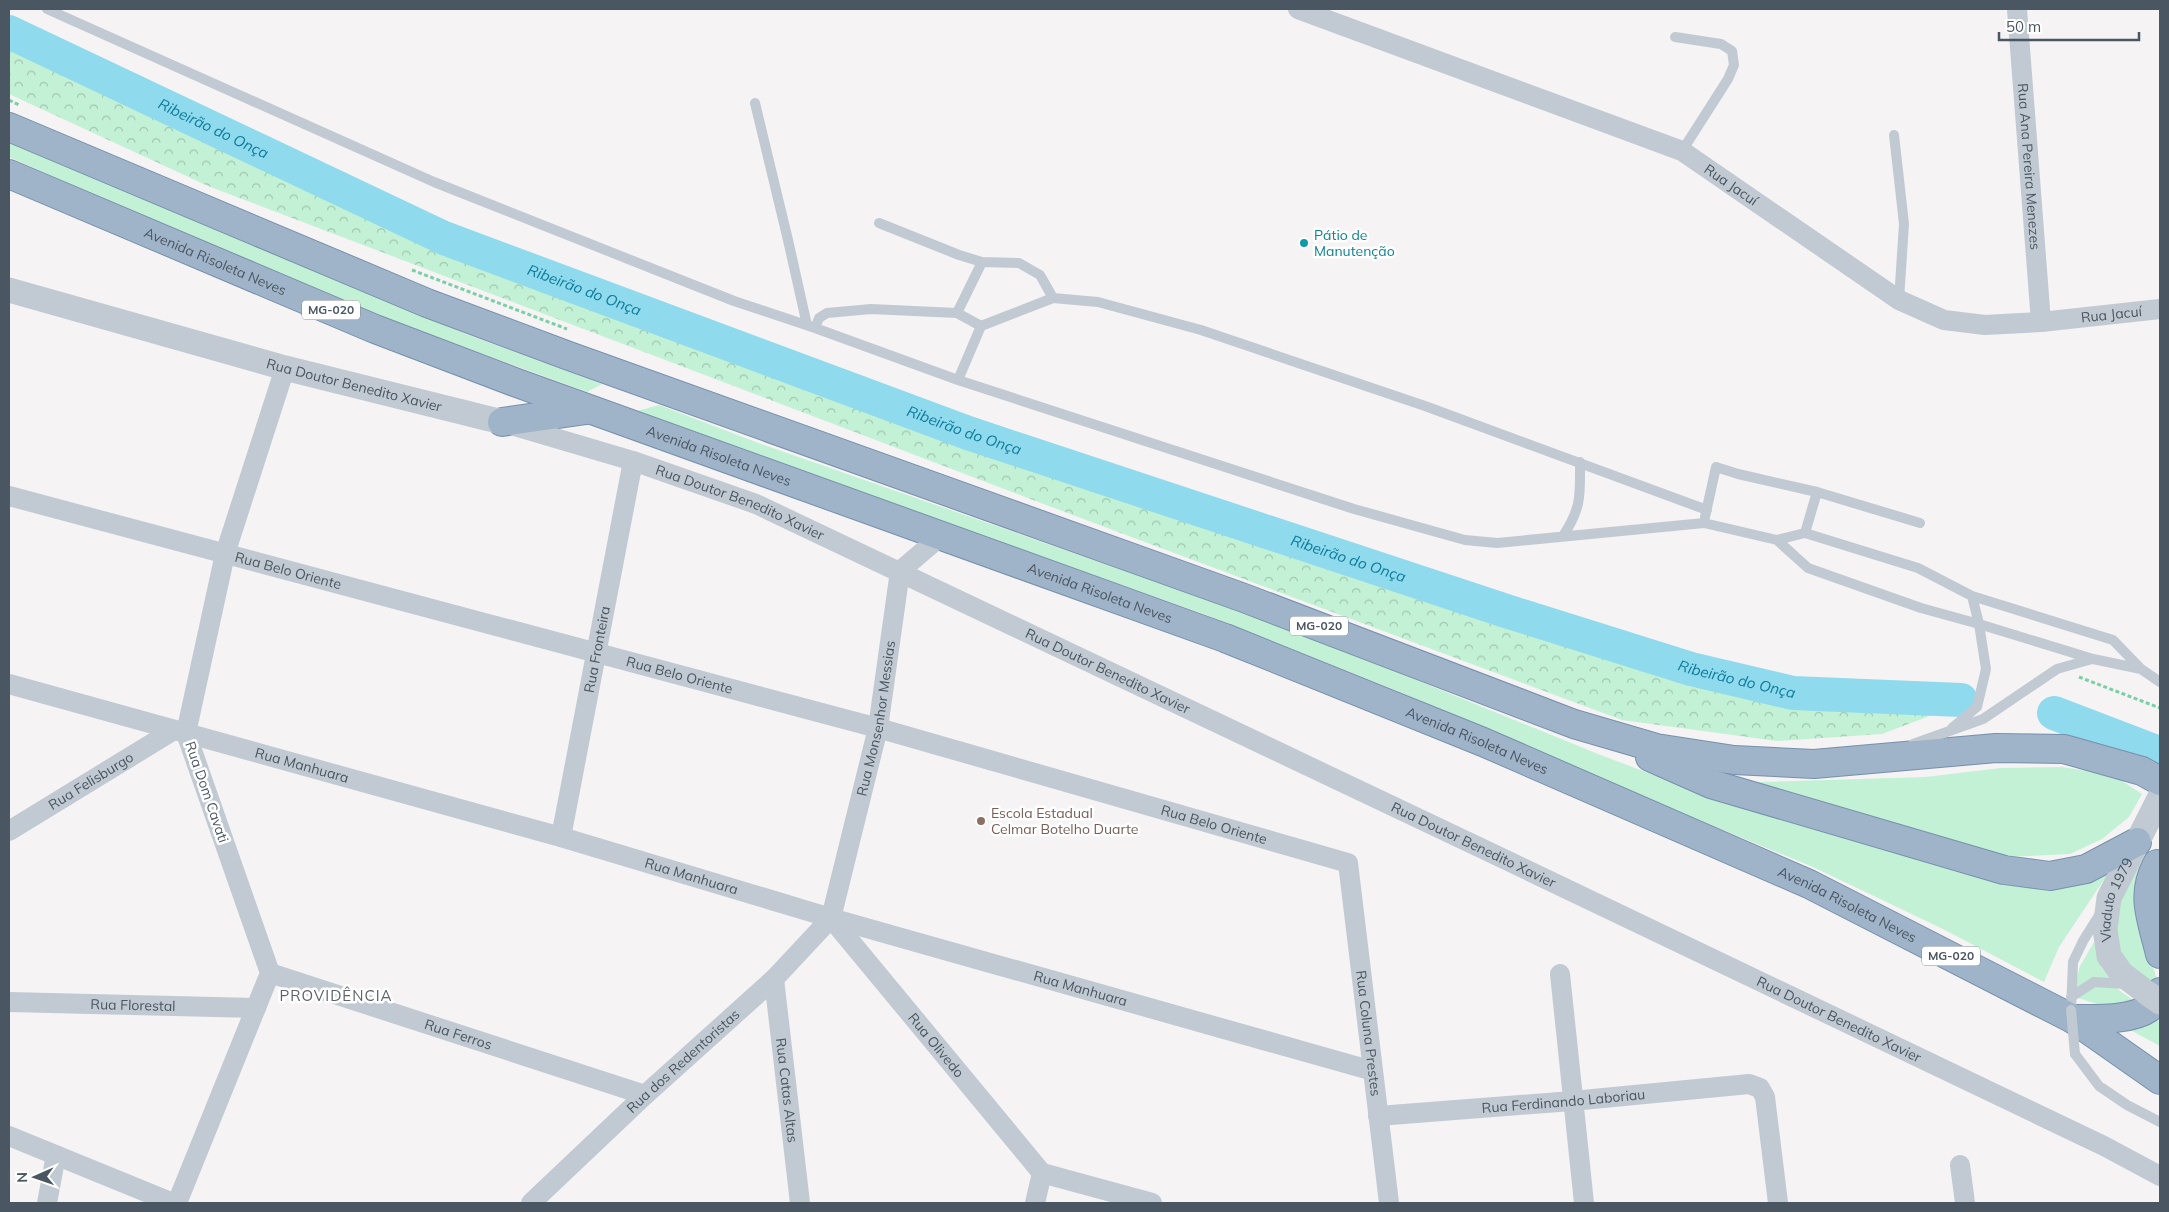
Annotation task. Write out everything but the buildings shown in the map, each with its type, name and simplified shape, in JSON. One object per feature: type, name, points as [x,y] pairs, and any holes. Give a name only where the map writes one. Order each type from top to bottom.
[{"type":"highway","name":"MG-020","points":[[18,118],[427,303],[569,356],[1244,598],[1574,724],[1656,748],[1734,760],[1814,764],[1996,748],[2064,749],[2142,771],[2160,781]]},
{"type":"highway","name":"Avenida Risoleta Neves","points":[[9,174],[375,329],[590,409],[1225,638],[1483,742],[1809,884],[2072,1009],[2160,1080]]},
{"type":"highway","points":[[502,422],[590,409]]},
{"type":"highway","points":[[1574,724],[1710,784],[2004,870],[2050,876],[2077,871],[2086,869],[2137,842]]},
{"type":"highway","points":[[2159,864],[2149,879],[2148,903],[2160,954]]},
{"type":"highway","points":[[2072,1009],[2108,1018],[2129,1015],[2149,1008],[2152,994]]},
{"type":"street","name":"Rua Jacuí","points":[[1298,9],[1682,151],[1899,300],[1944,320],[1985,325],[2041,322],[2160,309]]},
{"type":"street","name":"Rua Ana Pereira Menezes","points":[[2017,9],[2041,322]]},
{"type":"street","name":"Rua Doutor Benedito Xavier","points":[[9,290],[285,368],[502,422],[633,461],[756,504],[2104,1146],[2160,1176]]},
{"type":"street","name":"Rua Dom Cavati","points":[[270,973],[180,732],[225,554],[285,368]]},
{"type":"street","name":"Rua Fronteira","points":[[561,838],[633,461]]},
{"type":"street","name":"Rua Belo Oriente","points":[[9,496],[878,728],[1348,862]]},
{"type":"street","points":[[900,571],[941,536]]},
{"type":"street","name":"Rua Monsenhor Messias","points":[[831,918],[878,728],[900,571]]},
{"type":"street","name":"Rua Manhuara","points":[[9,684],[561,838],[831,918],[1373,1071]]},
{"type":"street","name":"Rua Felisburgo","points":[[9,830],[180,732]]},
{"type":"street","name":"Viaduto 1979","points":[[2152,994],[2122,974],[2109,956],[2105,929],[2109,898],[2155,807]]},
{"type":"street","name":"Rua Coluna Prestes","points":[[1348,862],[1389,1203]]},
{"type":"street","name":"Rua dos Redentoristas","points":[[531,1203],[645,1095],[774,979],[831,918]]},
{"type":"street","name":"Rua Olivedo","points":[[831,918],[1042,1173]]},
{"type":"street","points":[[177,1203],[270,973]]},
{"type":"street","name":"Rua Ferros","points":[[270,973],[645,1095]]},
{"type":"street","points":[[1560,974],[1584,1203]]},
{"type":"street","name":"Rua Catas Altas","points":[[774,979],[800,1203]]},
{"type":"street","name":"Rua Florestal","points":[[9,1002],[256,1008]]},
{"type":"street","name":"Rua Ferdinando Laboriau","points":[[1378,1116],[1572,1101],[1749,1084],[1760,1088],[1765,1097],[1778,1203]]},
{"type":"street","points":[[9,1136],[173,1203]]},
{"type":"street","points":[[46,1203],[56,1155]]},
{"type":"street","points":[[1960,1165],[1966,1203]]},
{"type":"street","points":[[1035,1203],[1042,1173],[1152,1203]]},
{"type":"lane","points":[[47,9],[434,182],[734,301],[811,326],[958,380],[1354,509],[1465,540],[1497,543],[1704,523],[1777,540],[1805,533],[1918,568],[1972,596],[2113,640],[2141,668],[2160,682]]},
{"type":"lane","points":[[1675,37],[1720,44],[1732,51],[1734,65],[1728,79],[1682,151]]},
{"type":"lane","points":[[755,103],[811,326]]},
{"type":"lane","points":[[1894,135],[1904,224],[1899,300]]},
{"type":"lane","points":[[879,223],[982,262],[1019,262],[1040,275],[1053,298]]},
{"type":"lane","points":[[957,313],[982,262]]},
{"type":"lane","points":[[958,380],[981,326],[1053,298],[1098,302],[1201,330],[1425,406],[1706,510]]},
{"type":"lane","points":[[811,326],[827,313],[871,309],[957,313],[981,326]]},
{"type":"lane","points":[[1563,536],[1576,516],[1580,494],[1580,462]]},
{"type":"lane","points":[[1704,523],[1716,467],[1738,474],[1817,492],[1920,523]]},
{"type":"lane","points":[[1805,533],[1817,492]]},
{"type":"lane","points":[[1777,540],[1808,568],[1921,608],[2093,659],[2141,668]]},
{"type":"lane","points":[[1946,734],[1977,707],[1986,669],[1979,624],[1972,596]]},
{"type":"lane","points":[[1814,764],[1883,754],[1946,734],[1983,719],[2057,669],[2093,659]]},
{"type":"lane","points":[[2109,898],[2083,941],[2073,962],[2072,1009],[2075,1054],[2099,1086],[2128,1106],[2160,1122]]},
{"type":"lane","points":[[2072,1009],[2094,982],[2120,983],[2152,994]]},
{"type":"path","points":[[9,100],[18,118]]},
{"type":"path","points":[[412,270],[571,330]]},
{"type":"path","points":[[2057,669],[2160,708]]},
{"type":"green space","points":[[9,39],[413,230],[725,348],[1081,478],[1641,660],[1785,698],[1948,709],[1882,734],[1777,741],[1622,720],[1070,514],[208,186],[9,94]]},
{"type":"green space","points":[[9,142],[466,334],[602,384],[587,392],[349,305],[223,252],[9,157]]},
{"type":"green space","points":[[659,405],[761,444],[1243,612],[1688,788],[1954,862],[2111,869],[2059,947],[2044,982],[1943,929],[1813,867],[1653,801],[1395,690],[1204,614],[728,447],[637,411]]},
{"type":"green space","points":[[2062,767],[2099,773],[2119,779],[2142,794],[2129,817],[2102,839],[2070,854],[2006,857],[1728,783],[1925,777],[2001,768]]},
{"type":"green space","points":[[2139,864],[2136,900],[2143,938],[2158,982],[2152,987],[2128,967],[2119,955],[2115,943],[2114,929],[2116,916]]},
{"type":"green space","points":[[2094,942],[2102,968],[2120,991],[2140,1005],[2100,1005],[2072,996],[2080,966]]},
{"type":"green space","points":[[2151,1015],[2160,1022],[2160,1046],[2123,1026]]},
{"type":"waterway","name":"Ribeirão do Onça","points":[[9,32],[444,238],[968,433],[1503,610],[1691,669],[1793,693],[1961,700]]},
{"type":"waterway","name":"Ribeirão do Onça","points":[[2054,713],[2156,752]]},
{"type":"place","name":"Pátio de Manutenção","points":[[1304,243]]},
{"type":"place","name":"Escola Estadual Celmar Botelho Duarte","points":[[981,821]]},
{"type":"district","name":"PROVIDÊNCIA","points":[[336,996]]}]
